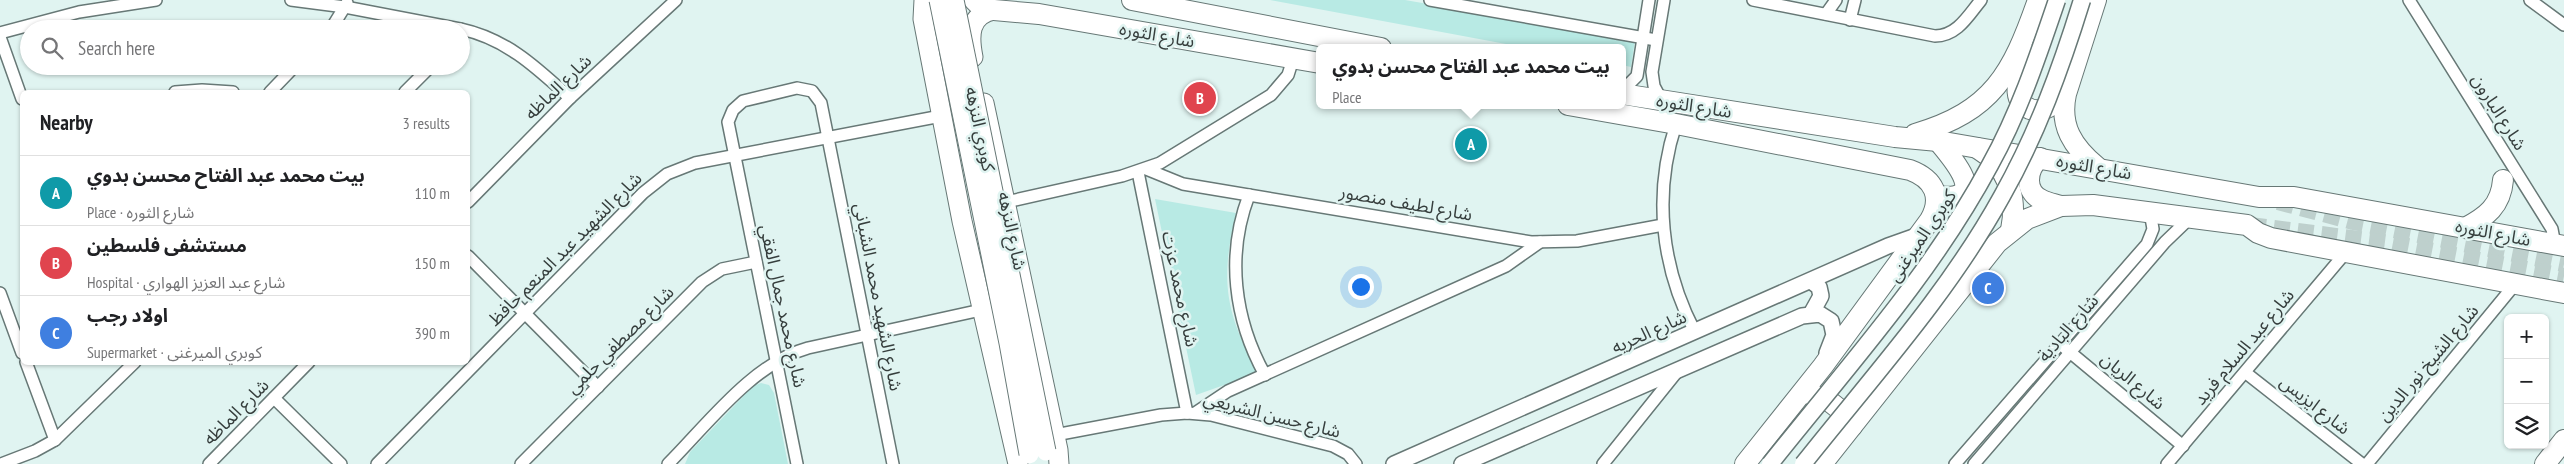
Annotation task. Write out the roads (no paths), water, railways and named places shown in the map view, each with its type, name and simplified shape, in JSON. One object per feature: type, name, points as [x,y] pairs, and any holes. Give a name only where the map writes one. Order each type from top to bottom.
[{"type":"highway","points":[[974,0],[980,8],[994,10]]},
{"type":"highway","name":"شارع الثوره","points":[[1132,0],[1360,44]]},
{"type":"highway","points":[[2026,0],[2022,23],[2024,60],[2017,87],[2020,101],[2032,110],[2041,110],[2066,94]]},
{"type":"highway","points":[[1904,137],[1949,123],[1976,107],[2004,76],[2023,38],[2038,0]]},
{"type":"highway","points":[[2096,0],[2066,94],[2064,116],[2070,137],[2082,155],[2097,167]]},
{"type":"highway","name":"شارع الثوره","points":[[994,10],[1039,14],[1316,62]]},
{"type":"highway","name":"شارع الثوره","points":[[1626,93],[1662,101],[1938,141],[2097,167],[2259,197],[2294,197],[2559,245]]},
{"type":"highway","name":"شارع الثوره","points":[[1591,109],[1910,170],[1924,177],[1936,196]]},
{"type":"highway","points":[[1744,464],[1824,366],[1919,235],[1936,210],[1936,196],[1948,198],[1957,195],[1963,188],[1965,179],[1961,170],[1938,141]]},
{"type":"highway","points":[[1822,464],[2004,236],[2014,212],[2009,184],[1999,167],[1976,148]]},
{"type":"highway","points":[[2040,158],[2033,165],[2029,174],[2031,189],[2041,200],[2061,206]]},
{"type":"highway","points":[[2465,228],[2483,218],[2493,208],[2500,195],[2503,180]]},
{"type":"highway","name":"شارع الثوره","points":[[2004,236],[2035,215],[2061,206],[2094,205],[2247,225],[2258,233],[2271,238],[2564,293]]},
{"type":"highway","points":[[1802,392],[1818,395],[1832,402],[1844,413],[1852,426]]},
{"type":"highway","points":[[2545,464],[2564,440]]},
{"type":"main road","points":[[924,0],[923,19],[940,112],[981,310],[1018,464]]},
{"type":"main road","name":"كوبري النزهه","points":[[939,0],[1007,334],[1030,464]]},
{"type":"main road","name":"كوبري النزهه","points":[[954,0],[1049,464]]},
{"type":"main road","name":"كوبري الميرغنى","points":[[1770,464],[1906,295],[1962,213],[1991,164],[2014,116],[2057,0]]},
{"type":"main road","points":[[1803,464],[1936,298],[1991,216],[2023,157],[2039,122],[2065,55],[2082,0]]},
{"type":"main road","name":"شارع النزهه","points":[[994,10],[978,18],[970,34],[1055,435],[1059,464]]},
{"type":"main road","points":[[940,112],[948,94],[959,89],[971,90],[983,100]]},
{"type":"street","points":[[51,20],[78,12],[156,0]]},
{"type":"street","points":[[291,0],[347,4],[415,20]]},
{"type":"street","name":"شارع الماظه","points":[[470,200],[570,98],[676,0]]},
{"type":"street","points":[[1430,0],[1656,40]]},
{"type":"street","points":[[1626,88],[1637,76],[1649,0]]},
{"type":"street","points":[[1662,101],[1652,79],[1656,40],[1664,0]]},
{"type":"street","points":[[1754,0],[1935,36],[1949,35],[1959,26],[1980,0]]},
{"type":"street","points":[[1826,14],[1836,0]]},
{"type":"street","points":[[1850,20],[1855,0]]},
{"type":"street","points":[[2530,0],[2564,25]]},
{"type":"street","name":"شارع البارون","points":[[2414,3],[2552,229],[2559,245]]},
{"type":"street","points":[[337,20],[347,4]]},
{"type":"street","points":[[20,29],[0,35],[20,93]]},
{"type":"street","points":[[470,33],[499,42],[520,54],[570,98]]},
{"type":"street","points":[[1006,202],[1142,170],[1175,155],[1271,95],[1288,75],[1293,59]]},
{"type":"street","points":[[272,90],[286,75]]},
{"type":"street","points":[[407,90],[422,75]]},
{"type":"street","points":[[734,156],[728,122],[738,105],[749,98],[796,88],[812,91],[819,98],[828,137]]},
{"type":"street","name":"شارع الشهيد عبد المنعم حافظ","points":[[377,464],[658,180],[685,166],[940,112]]},
{"type":"street","points":[[1676,124],[1664,173],[1663,225],[1673,280],[1695,332]]},
{"type":"street","name":"شارع الشهيد محمد الشباني","points":[[828,137],[893,464]]},
{"type":"street","name":"شارع محمد جمال الفقي","points":[[734,156],[798,464]]},
{"type":"street","name":"شارع لطيف منصور","points":[[1142,170],[1176,182],[1540,242],[1577,241],[1663,225]]},
{"type":"street","name":"شارع محمد عزت","points":[[1142,170],[1191,413]]},
{"type":"street","points":[[1249,195],[1239,229],[1236,279],[1244,329],[1265,375]]},
{"type":"street","name":"شارع البادية","points":[[1955,464],[2147,244],[2153,229],[2150,212]]},
{"type":"street","name":"شارع البادية","points":[[1974,464],[2165,242],[2191,218]]},
{"type":"street","name":"شارع الحريه","points":[[1394,464],[1888,246],[1919,235]]},
{"type":"street","points":[[1191,413],[1222,394],[1500,269],[1521,257],[1540,242]]},
{"type":"street","name":"شارع عبد السلام فريد","points":[[2167,464],[2246,373],[2347,251]]},
{"type":"street","points":[[470,258],[598,387]]},
{"type":"street","name":"شارع مصطفي حلمي","points":[[521,464],[707,278],[728,268],[756,262]]},
{"type":"street","points":[[1811,281],[1819,287],[1822,294],[1820,301],[1811,314]]},
{"type":"street","name":"شارع الشيخ نور الدين","points":[[2367,464],[2516,284]]},
{"type":"street","points":[[0,293],[20,344]]},
{"type":"street","points":[[668,464],[751,380],[776,361],[800,350],[981,310]]},
{"type":"street","points":[[1462,464],[1797,317],[1811,314],[1824,315],[1834,328],[1833,338],[1824,366]]},
{"type":"street","name":"شارع الريان","points":[[2060,343],[2183,446]]},
{"type":"street","points":[[27,365],[55,440]]},
{"type":"street","points":[[1,464],[35,451],[55,440],[132,365]]},
{"type":"street","name":"شارع الماظه","points":[[208,464],[306,365]]},
{"type":"street","points":[[1603,464],[1681,368]]},
{"type":"street","name":"شارع ايزيس","points":[[2246,373],[2362,464]]},
{"type":"street","points":[[274,398],[341,464]]},
{"type":"street","name":"شارع حسن الشريعي","points":[[1055,435],[1161,415],[1191,413],[1333,446],[1348,454],[1356,464]]},
{"type":"tunnel","points":[[2278,202],[2353,222],[2564,264]]},
{"type":"tunnel","points":[[2250,225],[2392,243],[2564,276]]},
{"type":"place","name":"مستشفى فلسطين","points":[[1200,98]]},
{"type":"place","name":"بيت محمد عبد الفتاح محسن بدوي","points":[[1471,144]]},
{"type":"place","name":"اولاد رجب","points":[[1988,288]]}]
